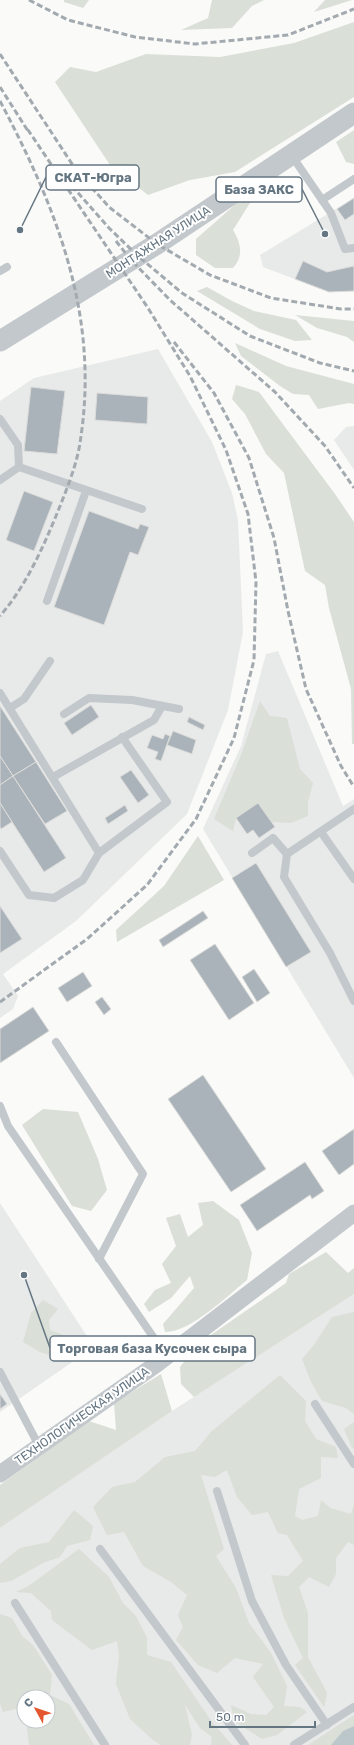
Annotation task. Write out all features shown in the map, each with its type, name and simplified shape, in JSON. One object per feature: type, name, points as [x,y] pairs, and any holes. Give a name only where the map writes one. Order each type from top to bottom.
[{"type":"street","name":"МОНТАЖНАЯ УЛИЦА","points":[[0,342],[157,244],[354,113]]},
{"type":"street","name":"ТЕХНОЛОГИЧЕСКАЯ УЛИЦА","points":[[0,1474],[158,1363],[354,1213]]},
{"type":"lane","points":[[291,154],[331,213],[345,249],[354,248]]},
{"type":"lane","points":[[322,200],[354,179]]},
{"type":"lane","points":[[0,419],[18,445],[18,466]]},
{"type":"lane","points":[[0,480],[18,466]]},
{"type":"lane","points":[[18,466],[142,509]]},
{"type":"lane","points":[[47,601],[86,490]]},
{"type":"lane","points":[[10,708],[24,699],[50,660]]},
{"type":"lane","points":[[0,693],[53,776],[99,853]]},
{"type":"lane","points":[[64,714],[89,698],[132,700],[179,709]]},
{"type":"lane","points":[[53,776],[154,720],[162,706]]},
{"type":"lane","points":[[0,851],[29,895],[54,898],[83,880],[99,853],[167,802],[122,737]]},
{"type":"lane","points":[[287,854],[354,809]]},
{"type":"lane","points":[[321,832],[354,879]]},
{"type":"lane","points":[[252,853],[273,838],[287,854],[284,877],[330,953],[354,1002]]},
{"type":"lane","points":[[56,1042],[143,1174],[99,1259]]},
{"type":"lane","points":[[0,1106],[8,1126],[156,1341],[158,1363]]},
{"type":"lane","points":[[0,1372],[39,1446]]},
{"type":"lane","points":[[315,1404],[354,1464]]},
{"type":"lane","points":[[217,1491],[252,1601],[286,1665],[327,1724]]},
{"type":"lane","points":[[100,1549],[245,1745]]},
{"type":"lane","points":[[15,1602],[105,1745]]},
{"type":"lane","points":[[294,1745],[354,1707]]},
{"type":"shaded area","points":[[64,0],[89,0],[83,8],[64,2]]},
{"type":"shaded area","points":[[212,0],[264,0],[252,6],[232,28],[181,30],[208,18]]},
{"type":"shaded area","points":[[325,0],[352,0],[314,12]]},
{"type":"shaded area","points":[[354,22],[354,97],[235,172],[190,180],[148,195],[110,165],[55,82],[70,67],[96,72],[146,54],[220,57],[294,43]]},
{"type":"shaded area","points":[[354,130],[354,164],[346,162],[336,142]]},
{"type":"shaded area","points":[[255,195],[233,230],[238,240],[240,254],[239,259],[233,268],[215,268],[196,255],[196,239],[237,203]]},
{"type":"shaded area","points":[[354,198],[354,291],[329,292],[263,267],[260,255]]},
{"type":"shaded area","points":[[207,287],[254,311],[296,320],[312,340],[295,341],[260,329],[197,291]]},
{"type":"shaded area","points":[[295,315],[354,321],[354,342],[347,337],[317,328]]},
{"type":"shaded area","points":[[235,343],[286,366],[354,384],[354,404],[349,403],[318,409],[309,395],[293,394],[280,386],[241,356]]},
{"type":"shaded area","points":[[158,349],[212,442],[232,493],[238,520],[243,632],[228,710],[187,814],[76,921],[3,974],[18,996],[13,1009],[0,1018],[0,401],[34,378]]},
{"type":"shaded area","points":[[236,385],[259,392],[354,522],[354,744],[352,744],[351,689],[329,608],[325,585],[305,571],[284,473],[266,454],[245,414],[232,399]]},
{"type":"shaded area","points":[[354,426],[354,470],[334,440],[346,427]]},
{"type":"shaded area","points":[[278,651],[343,806],[354,799],[354,1078],[203,829],[241,746],[266,654]]},
{"type":"shaded area","points":[[260,701],[270,716],[287,718],[300,769],[313,783],[308,802],[308,816],[291,823],[271,822],[258,803],[236,818],[233,831],[214,819],[241,755]]},
{"type":"shaded area","points":[[198,836],[224,880],[117,942],[116,930],[164,886]]},
{"type":"shaded area","points":[[43,1109],[78,1112],[98,1159],[107,1190],[91,1211],[72,1206],[22,1125]]},
{"type":"shaded area","points":[[213,1201],[239,1220],[252,1253],[247,1280],[197,1320],[186,1326],[165,1332],[163,1324],[194,1288],[190,1276],[171,1298],[149,1312],[144,1304],[155,1290],[171,1283],[162,1264],[176,1246],[166,1218],[180,1214],[188,1237],[203,1225],[198,1203]]},
{"type":"shaded area","points":[[0,1203],[94,1347],[0,1412]]},
{"type":"shaded area","points":[[326,1252],[348,1273],[354,1268],[354,1294],[194,1397],[181,1384],[180,1367],[198,1344],[286,1283],[289,1274]]},
{"type":"shaded area","points":[[354,1294],[354,1745],[0,1745],[0,1528],[172,1411]]},
{"type":"shaded area","points":[[43,1300],[58,1309],[49,1320],[50,1330],[61,1334],[76,1348],[60,1359],[40,1352],[23,1342],[31,1313]]},
{"type":"shaded area","points":[[354,1312],[354,1414],[346,1408],[322,1401],[311,1382],[302,1359],[314,1345],[332,1317]]},
{"type":"shaded area","points":[[161,1374],[172,1411],[0,1528],[0,1485],[89,1421],[116,1430],[114,1403]]},
{"type":"shaded area","points":[[280,1375],[306,1401],[305,1421],[316,1439],[336,1447],[338,1458],[321,1457],[321,1478],[299,1489],[295,1516],[302,1520],[318,1516],[321,1500],[330,1508],[351,1514],[354,1504],[354,1545],[348,1542],[336,1558],[336,1574],[329,1587],[309,1577],[299,1587],[308,1613],[308,1657],[327,1693],[324,1707],[295,1665],[303,1658],[284,1618],[271,1575],[288,1576],[303,1561],[287,1535],[278,1533],[268,1512],[252,1515],[237,1497],[227,1470],[215,1477],[201,1475],[224,1549],[216,1556],[236,1588],[249,1623],[271,1653],[287,1686],[284,1706],[300,1707],[307,1712],[277,1735],[262,1739],[234,1721],[231,1705],[251,1714],[266,1715],[274,1707],[253,1677],[263,1664],[235,1658],[217,1673],[198,1665],[176,1640],[183,1627],[178,1615],[187,1595],[171,1582],[143,1566],[124,1532],[107,1535],[93,1507],[112,1487],[135,1482],[165,1457],[195,1451],[212,1431]]},
{"type":"shaded area","points":[[354,1422],[354,1449],[352,1448],[344,1429]]},
{"type":"shaded area","points":[[74,1510],[93,1526],[90,1540],[67,1546],[60,1557],[43,1563],[11,1581],[0,1583],[0,1564],[20,1548],[49,1542]]},
{"type":"shaded area","points":[[79,1549],[109,1577],[123,1603],[136,1616],[147,1638],[147,1655],[171,1662],[212,1722],[232,1745],[211,1745],[212,1737],[200,1728],[185,1705],[192,1735],[190,1745],[161,1745],[153,1740],[130,1719],[116,1684],[119,1656],[117,1641],[92,1650],[52,1620],[51,1611],[31,1593],[16,1592],[30,1585]]},
{"type":"shaded area","points":[[0,1614],[12,1618],[22,1636],[33,1645],[52,1675],[51,1689],[16,1689],[16,1709],[3,1712],[0,1704]]},
{"type":"shaded area","points":[[56,1698],[69,1704],[94,1745],[29,1745],[27,1729],[56,1729]]},
{"type":"shaded area","points":[[354,1715],[354,1726],[343,1731],[331,1745],[308,1745]]},
{"type":"shaded area","points":[[354,1726],[354,1745],[331,1745],[343,1731]]},
{"type":"building","points":[[354,198],[354,214],[345,220],[337,209]]},
{"type":"building","points":[[303,261],[327,272],[354,266],[354,291],[329,292],[295,279]]},
{"type":"building","points":[[31,387],[65,391],[57,454],[24,451]]},
{"type":"building","points":[[97,393],[148,397],[147,424],[95,420]]},
{"type":"building","points":[[24,491],[53,502],[34,551],[6,540]]},
{"type":"building","points":[[89,511],[138,529],[140,524],[149,527],[138,555],[130,552],[104,625],[54,607]]},
{"type":"building","points":[[91,705],[99,717],[72,735],[64,723]]},
{"type":"building","points":[[0,706],[36,762],[13,776],[0,756]]},
{"type":"building","points":[[189,717],[205,725],[203,730],[187,722]]},
{"type":"building","points":[[173,731],[196,740],[192,754],[167,745]]},
{"type":"building","points":[[165,734],[170,736],[161,761],[155,759],[158,752],[147,748],[152,735],[163,739]]},
{"type":"building","points":[[0,756],[13,776],[0,785]]},
{"type":"building","points":[[36,762],[67,811],[45,824],[13,776]]},
{"type":"building","points":[[131,770],[149,795],[138,803],[120,777]]},
{"type":"building","points":[[13,776],[66,858],[44,872],[0,803],[0,785]]},
{"type":"building","points":[[0,803],[12,822],[1,829],[0,827]]},
{"type":"building","points":[[258,803],[275,827],[259,838],[253,830],[247,834],[236,818]]},
{"type":"building","points":[[125,805],[128,811],[108,824],[105,818]]},
{"type":"building","points":[[256,863],[311,952],[286,967],[232,878]]},
{"type":"building","points":[[0,906],[22,939],[0,953]]},
{"type":"building","points":[[203,911],[208,918],[163,947],[159,940]]},
{"type":"building","points":[[215,944],[254,1003],[229,1020],[190,960]]},
{"type":"building","points":[[254,969],[270,993],[257,1002],[242,977]]},
{"type":"building","points":[[83,972],[92,986],[67,1002],[58,988]]},
{"type":"building","points":[[102,997],[111,1009],[104,1015],[95,1002]]},
{"type":"building","points":[[33,1007],[49,1031],[0,1063],[0,1029]]},
{"type":"building","points":[[203,1075],[266,1169],[231,1192],[168,1099]]},
{"type":"building","points":[[354,1129],[354,1164],[339,1175],[322,1151]]},
{"type":"building","points":[[305,1162],[324,1191],[312,1199],[310,1195],[257,1231],[240,1205]]},
{"type":"building","points":[[0,1394],[7,1404],[0,1409]]},
{"type":"railway","points":[[29,0],[68,20],[135,37],[195,44],[288,35],[354,9]]},
{"type":"railway","points":[[0,54],[76,170],[109,207],[157,244],[210,275],[271,298],[341,309],[354,309]]},
{"type":"railway","points":[[0,87],[28,131]]},
{"type":"railway","points":[[0,101],[39,181],[55,221],[68,262],[78,304],[84,347],[85,391],[81,436],[68,487],[32,569],[9,605],[0,616]]},
{"type":"railway","points":[[0,1002],[87,939],[147,885],[196,819],[234,738],[254,660],[256,582],[248,514],[226,450],[190,376],[148,308],[26,127]]},
{"type":"railway","points":[[72,186],[109,228],[138,256],[182,293],[250,336],[320,363],[354,371]]},
{"type":"railway","points":[[116,241],[131,260],[170,300],[275,392],[325,446],[354,488]]},
{"type":"railway","points":[[174,342],[214,393],[249,458],[274,538],[288,611],[306,689],[341,766],[354,787]]},
{"type":"place","name":"СКАТ-Югра","points":[[20,230]]},
{"type":"place","name":"База ЗАКС","points":[[325,234]]},
{"type":"place","name":"Торговая база Кусочек сыра","points":[[24,1275]]}]
